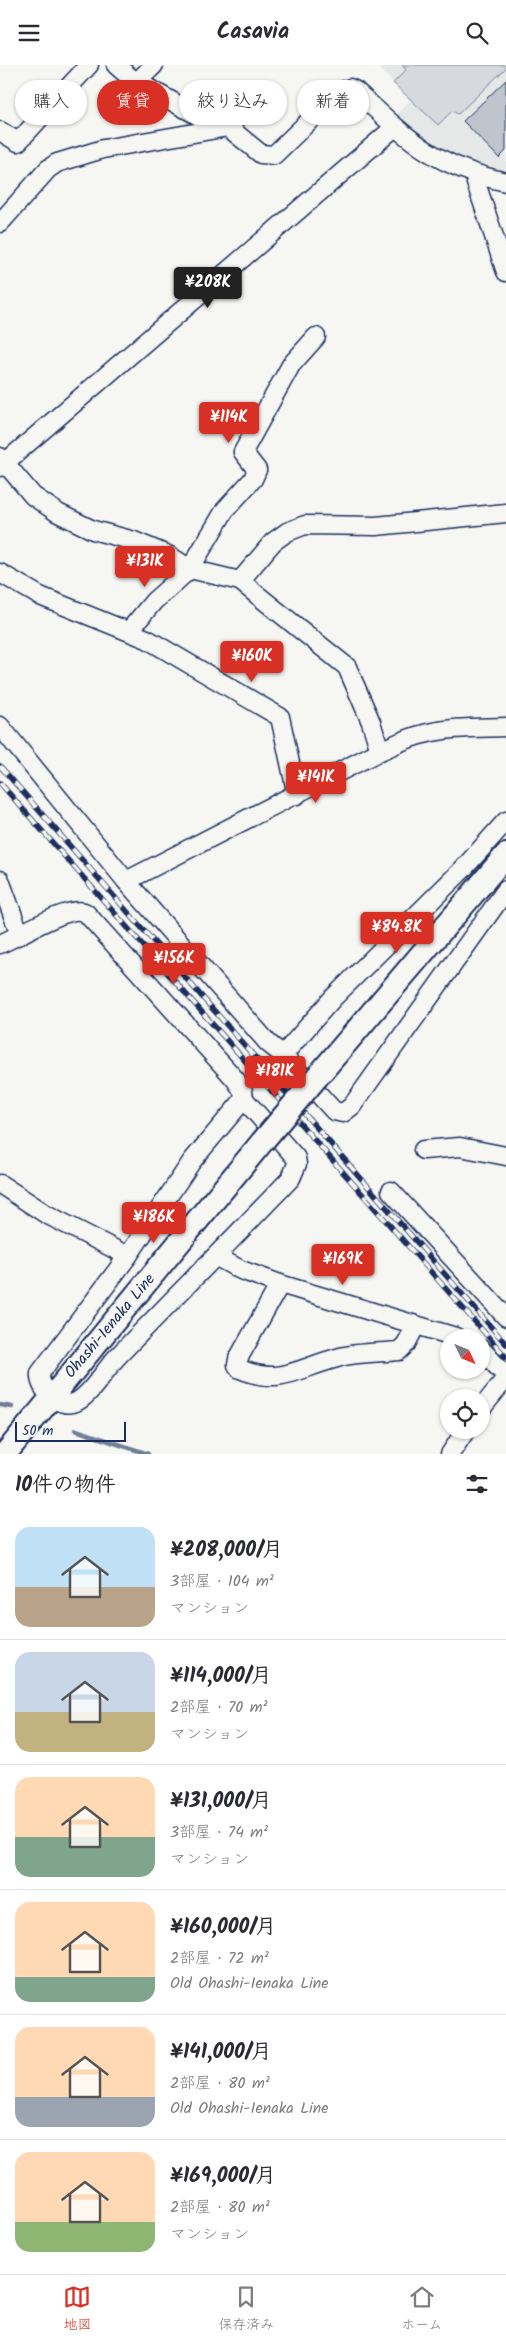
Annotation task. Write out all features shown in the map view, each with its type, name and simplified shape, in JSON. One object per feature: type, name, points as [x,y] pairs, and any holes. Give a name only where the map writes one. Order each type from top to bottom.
[{"type":"main road","name":"Ohashi-Ienaka Line","points":[[5,1454],[262,1142],[506,855]]},
{"type":"street","points":[[0,131],[18,141],[89,65]]},
{"type":"street","points":[[116,65],[135,80]]},
{"type":"street","points":[[139,80],[154,65]]},
{"type":"street","points":[[169,99],[224,127],[260,154],[274,155],[339,92],[350,89],[356,91],[405,137],[427,152],[476,175],[506,182]]},
{"type":"street","points":[[0,223],[48,169],[58,163],[103,149],[224,127]]},
{"type":"street","points":[[380,751],[347,667],[240,581],[190,569],[170,556],[134,541],[93,530],[58,513],[33,496],[2,462],[395,127]]},
{"type":"street","points":[[476,175],[476,183],[506,272]]},
{"type":"street","points":[[129,631],[154,601],[190,569],[225,510],[253,479],[257,470],[242,452],[291,365],[316,337]]},
{"type":"street","points":[[240,581],[273,542],[297,527],[323,524],[376,526],[506,513]]},
{"type":"street","points":[[0,573],[40,596],[147,639],[280,717],[297,795]]},
{"type":"street","points":[[0,726],[126,881],[268,1043],[283,1055],[334,1111],[343,1113],[352,1106],[506,890]]},
{"type":"street","points":[[126,881],[380,751],[424,734],[506,727]]},
{"type":"street","points":[[283,1055],[333,998],[463,869],[506,821]]},
{"type":"street","points":[[0,881],[20,935]]},
{"type":"street","points":[[0,944],[69,911],[83,910],[244,1091],[244,1099],[192,1161],[128,1256],[40,1373],[39,1381],[52,1397],[61,1403],[71,1404],[83,1398],[117,1358],[291,1178],[297,1163],[296,1158],[244,1099]]},
{"type":"street","points":[[423,1150],[460,1147],[506,1156]]},
{"type":"street","points":[[0,1184],[46,1214],[128,1256]]},
{"type":"street","points":[[391,1191],[506,1317]]},
{"type":"street","points":[[216,1257],[241,1270],[280,1284],[440,1332]]},
{"type":"street","points":[[280,1284],[238,1359],[237,1365],[240,1369],[274,1377],[286,1376],[338,1357],[399,1351],[406,1344],[416,1325]]},
{"type":"street","points":[[490,1359],[506,1377],[490,1397]]},
{"type":"street","points":[[450,1454],[460,1439]]},
{"type":"shaded area","points":[[376,65],[506,65],[506,175],[454,160],[396,115],[410,100]]},
{"type":"shaded area","points":[[402,65],[506,65],[506,68],[458,114],[452,111],[438,125],[393,83],[406,70]]},
{"type":"building","points":[[506,80],[506,151],[499,158],[463,121]]},
{"type":"waterway","points":[[0,1405],[12,1407]]},
{"type":"waterway","points":[[76,1430],[148,1454]]},
{"type":"railway","points":[[0,766],[506,1344]]},
{"type":"railway","points":[[0,783],[506,1357]]}]
